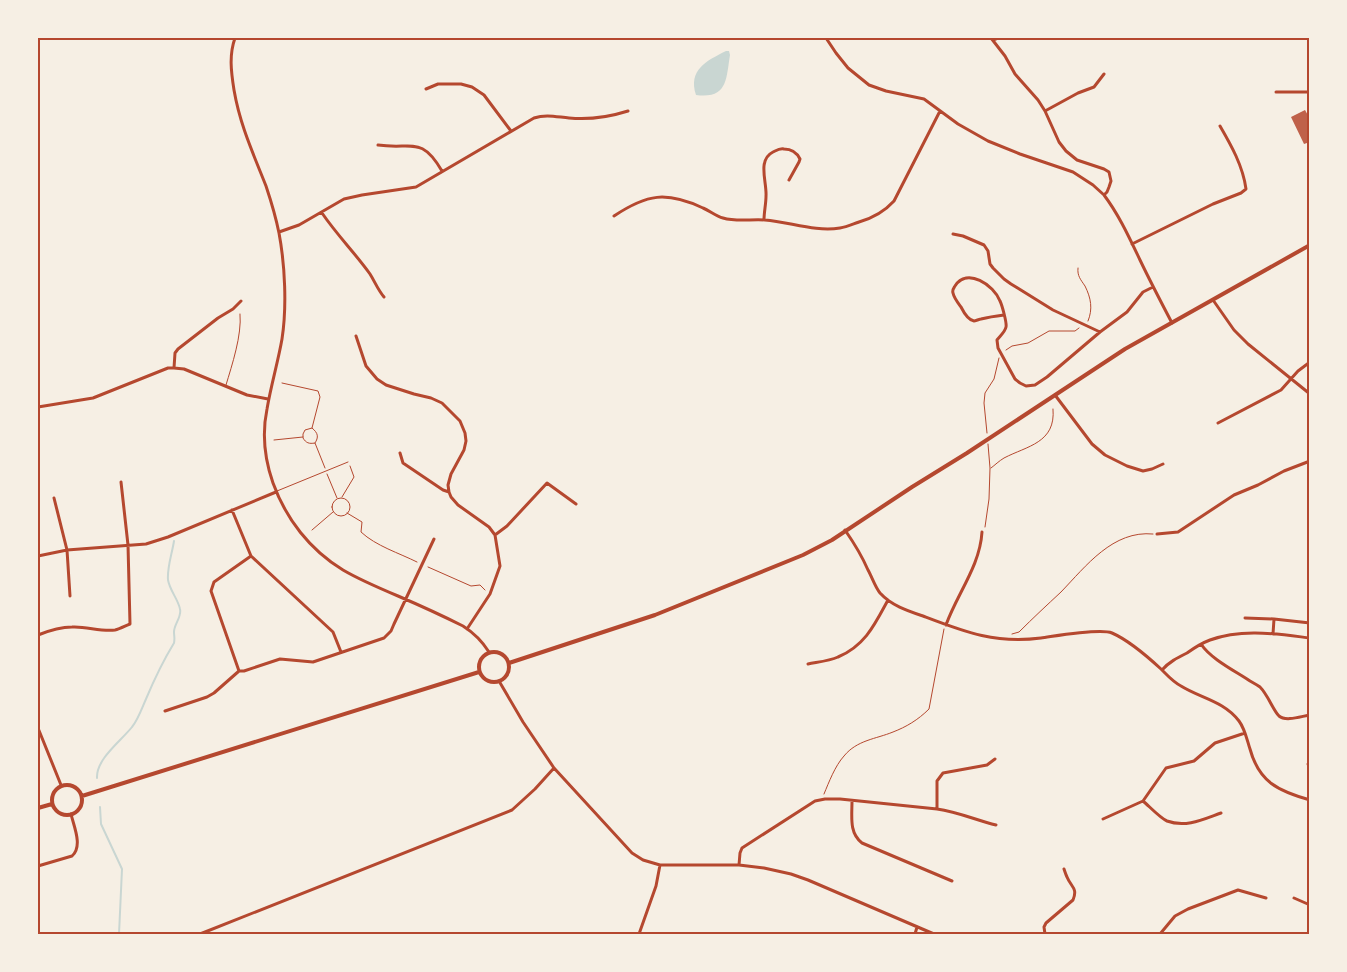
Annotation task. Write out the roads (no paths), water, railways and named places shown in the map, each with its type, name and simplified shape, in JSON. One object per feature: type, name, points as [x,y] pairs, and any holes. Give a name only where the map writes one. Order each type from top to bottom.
[{"type":"street","points":[[235,38],[231,55],[232,76],[241,122],[266,188],[279,232],[283,263],[284,324],[265,419],[267,457],[276,492],[299,531],[320,553],[352,575],[467,628],[478,637],[489,652]]},
{"type":"street","points":[[826,38],[848,68],[869,85],[886,91],[924,99],[958,124],[988,141],[1072,172],[1094,185],[1104,194],[1123,224],[1172,322]]},
{"type":"street","points":[[998,38],[992,39],[1005,56],[1015,74],[1045,110],[1059,142],[1066,151],[1077,160],[1109,172],[1111,181],[1104,194]]},
{"type":"street","points":[[1045,110],[1094,87],[1104,74]]},
{"type":"street","points":[[426,89],[438,84],[461,84],[472,87],[484,95],[511,131]]},
{"type":"street","points":[[1276,92],[1310,92]]},
{"type":"street","points":[[614,216],[639,202],[653,197],[666,197],[691,203],[724,219],[764,220],[813,228],[841,228],[870,218],[894,201],[940,110]]},
{"type":"street","points":[[279,232],[299,226],[344,199],[416,187],[542,115],[600,118],[628,111]]},
{"type":"street","points":[[1132,244],[1246,189],[1232,146],[1220,126]]},
{"type":"street","points":[[378,146],[413,146],[420,148],[432,155],[442,171]]},
{"type":"street","points":[[764,220],[766,196],[764,164],[768,154],[779,149],[787,149],[796,153],[800,159],[789,180]]},
{"type":"street","points":[[322,213],[333,230],[371,276],[377,290],[384,298]]},
{"type":"street","points":[[953,234],[984,245],[988,251],[990,264],[1011,284],[1054,310],[1100,332]]},
{"type":"street","points":[[509,663],[690,602],[803,555],[826,543],[1125,349],[1310,245]]},
{"type":"street","points":[[1004,315],[990,316],[973,321],[968,318],[953,294],[953,289],[960,280],[970,278],[988,285],[998,295],[1004,315],[1006,327],[996,342],[1015,379],[1026,386],[1035,385],[1127,312],[1143,292],[1153,287]]},
{"type":"street","points":[[1213,300],[1234,330],[1248,344],[1310,394]]},
{"type":"street","points":[[174,368],[175,353],[178,349],[218,318],[233,310],[241,301]]},
{"type":"street","points":[[356,336],[366,366],[376,379],[386,385],[442,403],[460,422],[465,433],[464,450],[451,474],[448,484],[449,492],[458,505],[490,527],[495,535],[500,566],[490,594],[467,628]]},
{"type":"street","points":[[1218,423],[1280,390],[1298,371],[1310,362]]},
{"type":"street","points":[[38,407],[92,398],[168,368],[184,369],[247,395],[268,399]]},
{"type":"street","points":[[1055,394],[1092,444],[1105,455],[1126,466],[1143,471],[1163,464]]},
{"type":"street","points":[[400,453],[403,463],[443,490],[449,492]]},
{"type":"street","points":[[1157,534],[1178,532],[1234,495],[1310,461]]},
{"type":"street","points":[[38,635],[70,627],[117,630],[130,624],[128,545],[121,482]]},
{"type":"street","points":[[495,535],[507,526],[547,483],[576,504]]},
{"type":"street","points":[[38,556],[67,550],[146,544],[168,537],[276,492]]},
{"type":"street","points":[[54,498],[67,550],[70,596]]},
{"type":"street","points":[[232,510],[251,556],[332,632],[340,652]]},
{"type":"street","points":[[846,530],[879,592],[900,608],[976,635],[999,639],[1036,639],[1100,631],[1107,631],[1123,639],[1162,670],[1172,681],[1222,706],[1239,721],[1245,733],[1253,760],[1266,780],[1289,793],[1310,800]]},
{"type":"street","points":[[946,625],[978,555],[982,541],[982,532]]},
{"type":"street","points":[[165,711],[214,694],[239,671],[280,659],[313,662],[384,638],[391,631],[434,539]]},
{"type":"street","points":[[239,671],[211,591],[214,582],[251,556]]},
{"type":"street","points":[[808,664],[838,657],[864,640],[873,628],[888,600]]},
{"type":"street","points":[[1245,618],[1310,622]]},
{"type":"street","points":[[1272,634],[1274,619]]},
{"type":"street","points":[[1162,670],[1168,664],[1201,644],[1228,635],[1243,633],[1272,634],[1310,638]]},
{"type":"street","points":[[1201,644],[1204,649],[1216,658],[1259,686],[1279,716],[1290,718],[1310,715]]},
{"type":"street","points":[[489,652],[499,652],[509,663],[507,674],[499,681],[487,681],[479,672],[480,660],[483,655],[489,652]]},
{"type":"street","points":[[82,796],[479,672]]},
{"type":"street","points":[[499,681],[523,722],[554,768],[632,853],[643,860],[660,865],[739,865],[791,874],[817,883],[934,934]]},
{"type":"street","points":[[38,728],[38,733],[61,785]]},
{"type":"street","points":[[1103,819],[1143,801],[1166,768],[1194,761],[1215,743],[1245,733]]},
{"type":"street","points":[[937,809],[937,781],[944,773],[987,765],[995,760]]},
{"type":"street","points":[[200,934],[512,810],[554,768]]},
{"type":"street","points":[[68,784],[79,790],[82,796],[82,802],[76,812],[65,815],[55,809],[51,798],[56,788],[68,784]]},
{"type":"street","points":[[739,865],[742,848],[815,801],[825,798],[953,811],[996,825]]},
{"type":"street","points":[[852,801],[852,830],[862,844],[952,881]]},
{"type":"street","points":[[1143,801],[1166,821],[1182,824],[1194,823],[1221,813]]},
{"type":"street","points":[[38,808],[52,804]]},
{"type":"street","points":[[38,866],[72,856],[76,853],[78,843],[71,814]]},
{"type":"street","points":[[639,934],[656,886],[660,865]]},
{"type":"street","points":[[1045,934],[1044,927],[1046,923],[1073,900],[1074,897],[1075,890],[1067,878],[1064,869]]},
{"type":"street","points":[[1160,934],[1175,916],[1188,909],[1238,890],[1266,898]]},
{"type":"street","points":[[1294,898],[1310,905]]},
{"type":"street","points":[[915,934],[917,927]]},
{"type":"lane","points":[[226,387],[238,337],[240,314]]},
{"type":"lane","points":[[276,492],[348,462]]},
{"type":"waterway","points":[[97,778],[100,764],[136,721],[174,643],[174,629],[180,612],[179,605],[168,580],[174,541]]},
{"type":"waterway","points":[[100,807],[101,824],[122,869],[119,934]]}]
